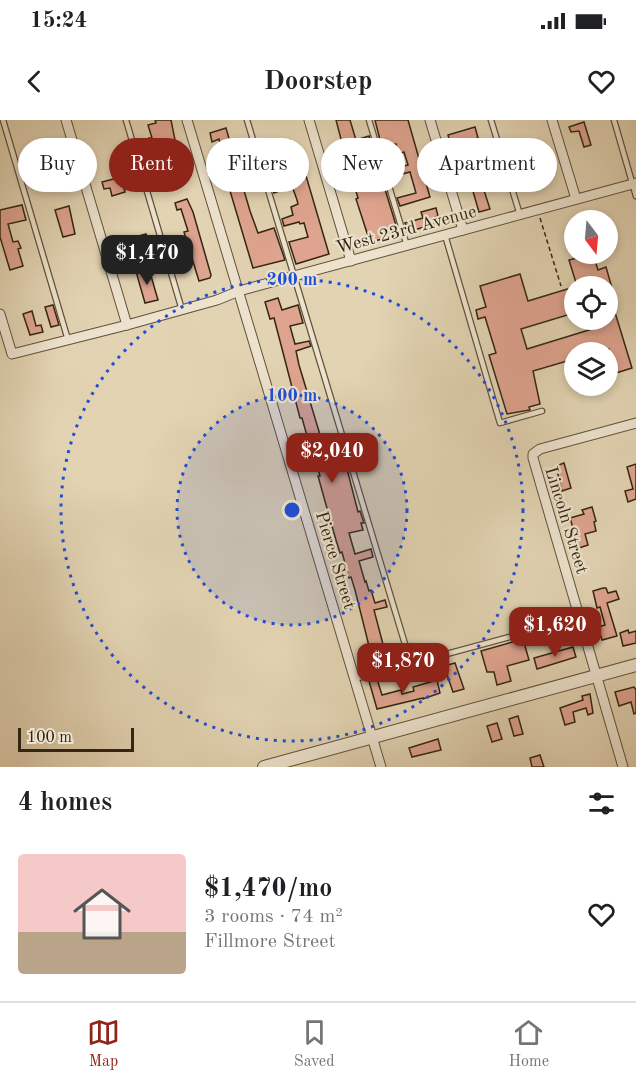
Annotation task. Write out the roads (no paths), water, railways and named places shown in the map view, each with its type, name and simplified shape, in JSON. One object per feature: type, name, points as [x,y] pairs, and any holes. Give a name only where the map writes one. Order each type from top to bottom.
[{"type":"street","points":[[66,120],[127,325]]},
{"type":"street","name":"Pierce Street","points":[[188,120],[381,767]]},
{"type":"street","points":[[309,120],[351,261]]},
{"type":"street","points":[[430,120],[463,230]]},
{"type":"street","points":[[552,120],[576,199]]},
{"type":"street","name":"West 23rd Avenue","points":[[0,314],[12,354],[127,325],[217,300],[239,291],[634,183]]},
{"type":"street","name":"Lincoln Street","points":[[623,767],[533,463],[533,454],[540,449],[636,423]]},
{"type":"street","points":[[264,767],[636,665]]},
{"type":"lane","points":[[3,120],[68,340]]},
{"type":"lane","points":[[126,120],[182,309]]},
{"type":"lane","points":[[248,120],[411,664]]},
{"type":"lane","points":[[369,120],[407,246]]},
{"type":"lane","points":[[491,120],[520,215]]},
{"type":"lane","points":[[614,120],[636,195]]},
{"type":"lane","points":[[445,235],[500,423],[542,411]]},
{"type":"lane","points":[[354,680],[580,618]]}]
